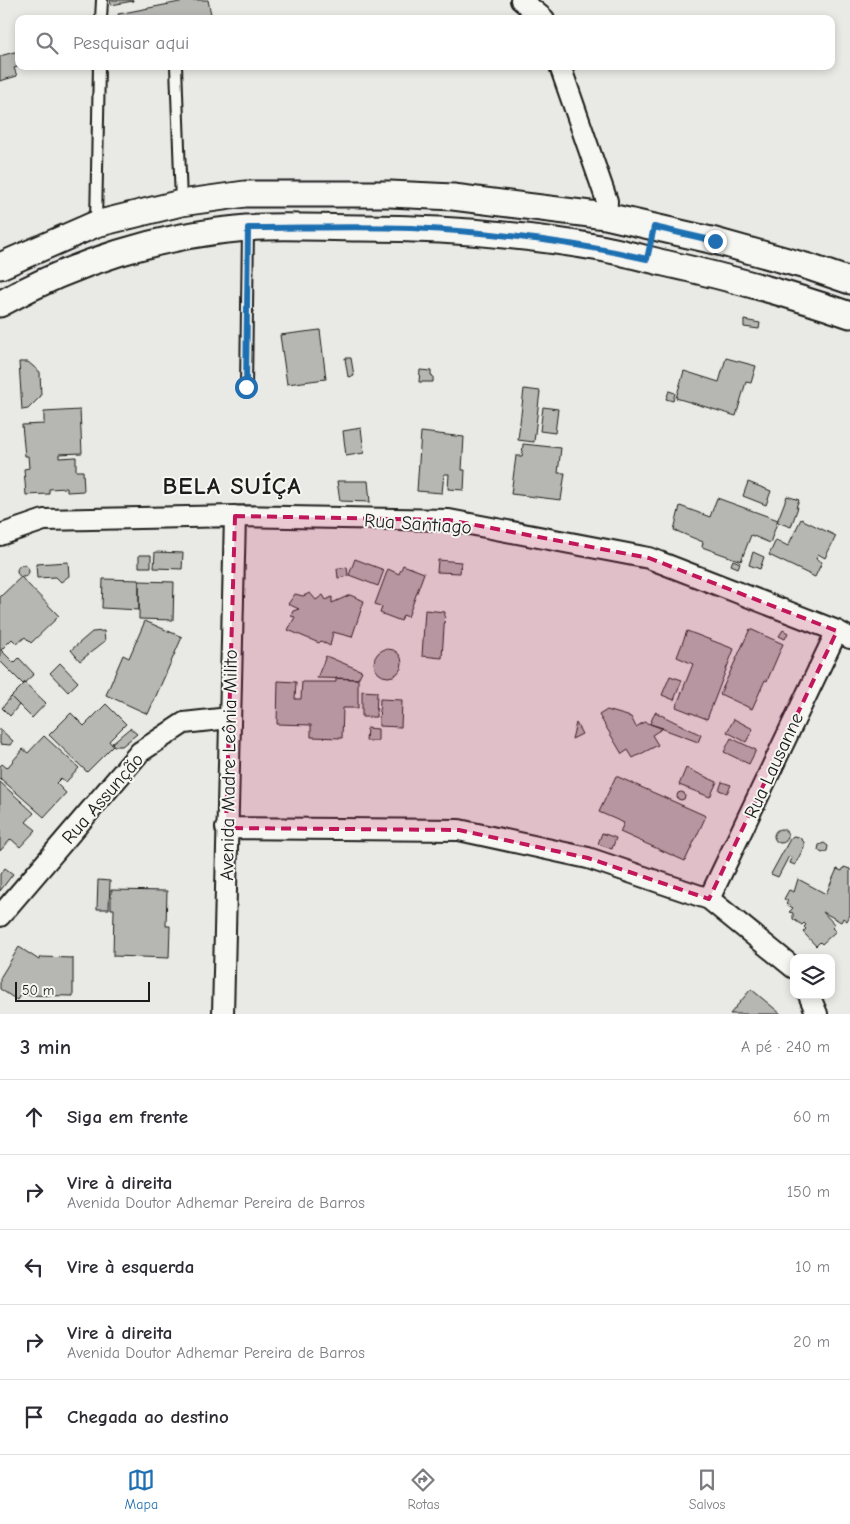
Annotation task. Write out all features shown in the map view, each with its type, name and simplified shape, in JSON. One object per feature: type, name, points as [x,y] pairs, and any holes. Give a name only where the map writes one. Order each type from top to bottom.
[{"type":"street","points":[[521,0],[539,15]]},
{"type":"street","points":[[561,70],[606,201],[606,216],[600,248]]},
{"type":"street","points":[[0,266],[96,224],[181,203],[246,194],[390,194],[453,197],[606,216],[715,241],[809,267],[850,281]]},
{"type":"street","points":[[96,224],[105,257]]},
{"type":"street","points":[[647,259],[654,227]]},
{"type":"street","points":[[0,304],[58,276],[105,257],[173,240],[248,228],[410,228],[515,236],[600,248],[716,275],[814,302],[850,315]]},
{"type":"street","name":"Rua Santiago","points":[[0,534],[44,520],[235,516],[449,520],[649,558],[843,634]]},
{"type":"street","name":"Avenida Madre Leônia Milito","points":[[222,1014],[235,516]]},
{"type":"street","name":"Rua Lausanne","points":[[709,899],[843,634]]},
{"type":"street","name":"Rua Assunção","points":[[0,916],[140,752],[184,723],[229,718]]},
{"type":"street","points":[[226,828],[459,830],[588,858],[709,899],[790,965]]},
{"type":"street","points":[[811,999],[817,1014]]},
{"type":"lane","points":[[101,15],[102,0]]},
{"type":"lane","points":[[96,224],[99,70]]},
{"type":"lane","points":[[176,70],[181,203]]},
{"type":"lane","points":[[246,387],[248,228]]},
{"type":"highlighted area","points":[[235,516],[449,520],[649,558],[837,631],[709,899],[588,858],[459,830],[226,828]]},
{"type":"building","points":[[110,0],[133,0],[133,1],[111,5]]},
{"type":"building","points":[[190,0],[208,0],[211,15],[118,15]]},
{"type":"building","points":[[15,52],[14,68],[17,76],[0,81],[0,56]]},
{"type":"building","points":[[744,320],[760,323],[759,329],[744,327]]},
{"type":"building","points":[[320,330],[326,379],[287,384],[280,335]]},
{"type":"building","points":[[345,358],[351,358],[354,376],[348,377]]},
{"type":"building","points":[[726,358],[756,366],[751,383],[746,382],[736,416],[676,398],[684,371],[719,382]]},
{"type":"building","points":[[19,362],[28,362],[40,372],[41,396],[28,409],[22,410]]},
{"type":"building","points":[[420,370],[431,371],[433,382],[419,382]]},
{"type":"building","points":[[524,389],[540,391],[534,442],[518,440]]},
{"type":"building","points":[[669,391],[675,393],[673,401],[666,399]]},
{"type":"building","points":[[543,407],[558,409],[555,433],[540,431]]},
{"type":"building","points":[[80,410],[82,453],[59,454],[59,458],[76,457],[76,471],[83,471],[84,491],[67,492],[67,488],[49,489],[49,494],[26,495],[24,469],[29,468],[28,456],[25,456],[22,425],[44,424],[44,412]]},
{"type":"building","points":[[361,428],[364,453],[346,456],[343,431]]},
{"type":"building","points":[[421,432],[464,437],[462,470],[465,470],[464,490],[448,489],[449,474],[444,474],[442,493],[417,491]]},
{"type":"building","points":[[523,444],[561,448],[558,473],[565,473],[561,500],[511,494],[516,456],[522,456]]},
{"type":"building","points":[[337,481],[368,481],[370,502],[340,501]]},
{"type":"building","points":[[748,482],[771,491],[766,505],[743,496]]},
{"type":"building","points":[[787,496],[799,500],[791,527],[777,522]]},
{"type":"building","points":[[717,498],[778,520],[770,543],[751,535],[741,561],[702,547],[703,542],[674,530],[680,506],[710,517]]},
{"type":"building","points":[[801,519],[836,536],[825,558],[818,554],[816,559],[822,562],[815,577],[769,555],[776,540],[788,546]]},
{"type":"building","points":[[155,552],[183,553],[182,569],[154,568]]},
{"type":"building","points":[[753,552],[764,557],[760,569],[749,565]]},
{"type":"building","points":[[139,555],[151,555],[151,567],[139,567]]},
{"type":"building","points":[[355,559],[384,570],[378,586],[349,575]]},
{"type":"building","points":[[438,560],[461,562],[460,573],[437,572]]},
{"type":"building","points":[[733,560],[740,563],[738,568],[731,565]]},
{"type":"building","points":[[68,562],[69,576],[61,582],[56,577],[37,578],[36,564]]},
{"type":"building","points":[[23,565],[29,571],[23,577],[17,571]]},
{"type":"building","points":[[403,565],[424,573],[408,617],[403,615],[401,621],[380,613],[382,607],[375,604],[388,569],[399,574]]},
{"type":"building","points":[[347,567],[348,576],[338,578],[337,569]]},
{"type":"building","points":[[21,577],[59,616],[31,643],[25,637],[17,644],[12,639],[1,650],[14,663],[19,658],[34,674],[23,684],[0,661],[0,597]]},
{"type":"building","points":[[103,579],[139,580],[139,610],[102,608]]},
{"type":"building","points":[[139,581],[174,582],[173,620],[139,619]]},
{"type":"building","points":[[310,593],[316,600],[323,595],[326,600],[332,597],[332,603],[350,595],[364,601],[352,637],[333,632],[330,646],[288,630],[295,617],[291,616],[293,611],[299,609],[288,604],[295,594],[303,596]]},
{"type":"building","points":[[425,610],[445,612],[442,658],[422,656]]},
{"type":"building","points":[[145,621],[182,637],[148,714],[106,695],[123,655],[129,658]]},
{"type":"building","points":[[750,629],[783,644],[752,709],[720,694]]},
{"type":"building","points":[[783,630],[788,633],[785,639],[779,636]]},
{"type":"building","points":[[104,631],[105,641],[80,661],[71,650],[92,632]]},
{"type":"building","points":[[687,631],[734,649],[707,719],[676,707],[693,664],[677,657]]},
{"type":"building","points":[[388,649],[398,653],[402,663],[398,673],[388,677],[378,673],[374,663],[378,653]]},
{"type":"building","points":[[326,656],[362,671],[358,679],[317,678]]},
{"type":"building","points":[[60,663],[78,682],[68,692],[50,673]]},
{"type":"building","points":[[670,676],[682,680],[674,700],[662,695]]},
{"type":"building","points":[[336,678],[358,679],[358,708],[343,708],[342,738],[311,737],[311,725],[277,724],[278,681],[296,682],[295,699],[301,699],[302,682],[336,682]]},
{"type":"building","points":[[25,683],[46,703],[32,718],[11,697]]},
{"type":"building","points":[[362,691],[377,692],[376,717],[362,717]]},
{"type":"building","points":[[11,697],[19,705],[10,716],[2,708]]},
{"type":"building","points":[[380,699],[402,700],[401,727],[379,726]]},
{"type":"building","points":[[106,704],[126,724],[109,741],[113,746],[87,772],[49,735],[71,713],[84,726]]},
{"type":"building","points":[[607,710],[631,717],[636,727],[644,722],[663,728],[652,735],[658,745],[633,758],[628,750],[622,754],[599,715]]},
{"type":"building","points":[[655,712],[701,735],[698,742],[650,724]]},
{"type":"building","points":[[734,719],[753,729],[746,742],[727,732]]},
{"type":"building","points":[[576,723],[582,734],[572,739]]},
{"type":"building","points":[[130,728],[137,734],[122,746],[114,746],[112,743]]},
{"type":"building","points":[[367,728],[378,729],[378,741],[366,741]]},
{"type":"building","points":[[0,729],[13,741],[10,745],[0,744]]},
{"type":"building","points":[[44,736],[79,768],[66,782],[61,778],[56,783],[66,793],[44,817],[0,778],[0,766],[2,764],[7,768],[23,749],[28,753]]},
{"type":"building","points":[[731,738],[756,750],[749,764],[724,752]]},
{"type":"building","points":[[686,768],[717,782],[710,797],[679,785]]},
{"type":"building","points":[[616,776],[706,816],[685,861],[620,832],[624,823],[599,812]]},
{"type":"building","points":[[0,782],[34,813],[26,822],[36,830],[20,847],[11,839],[0,851]]},
{"type":"building","points":[[722,782],[731,785],[727,793],[719,790]]},
{"type":"building","points":[[681,792],[685,796],[681,800],[677,796]]},
{"type":"building","points":[[781,829],[786,831],[788,836],[786,841],[781,843],[776,841],[774,836],[776,831]]},
{"type":"building","points":[[602,833],[616,838],[612,849],[598,844]]},
{"type":"building","points":[[793,836],[799,837],[804,842],[804,847],[795,865],[790,863],[792,858],[789,856],[778,877],[771,874],[790,839]]},
{"type":"building","points":[[824,843],[828,846],[827,851],[822,853],[818,850],[819,845]]},
{"type":"building","points":[[844,867],[850,869],[850,915],[847,921],[843,918],[841,922],[823,912],[835,925],[832,928],[836,931],[822,944],[820,942],[816,946],[803,932],[806,929],[804,927],[806,925],[804,923],[802,925],[793,919],[793,913],[789,912],[793,908],[786,904],[788,901],[784,899],[789,890],[794,892],[798,879],[826,894],[837,869],[842,871]]},
{"type":"building","points":[[5,868],[13,874],[0,891],[0,874]]},
{"type":"building","points":[[98,880],[110,881],[109,909],[97,909]]},
{"type":"building","points":[[111,890],[167,891],[166,926],[170,926],[169,958],[113,956],[114,909],[111,909]]},
{"type":"building","points":[[19,947],[39,960],[40,957],[73,958],[73,996],[20,995],[17,1000],[0,989],[0,978]]},
{"type":"building","points":[[751,989],[781,1014],[730,1014]]},
{"type":"district","name":"BELA SUÍÇA","points":[[232,486]]},
{"type":"route","points":[[246,387],[248,228],[410,228],[515,236],[600,248],[647,259],[654,227],[715,241]]}]
